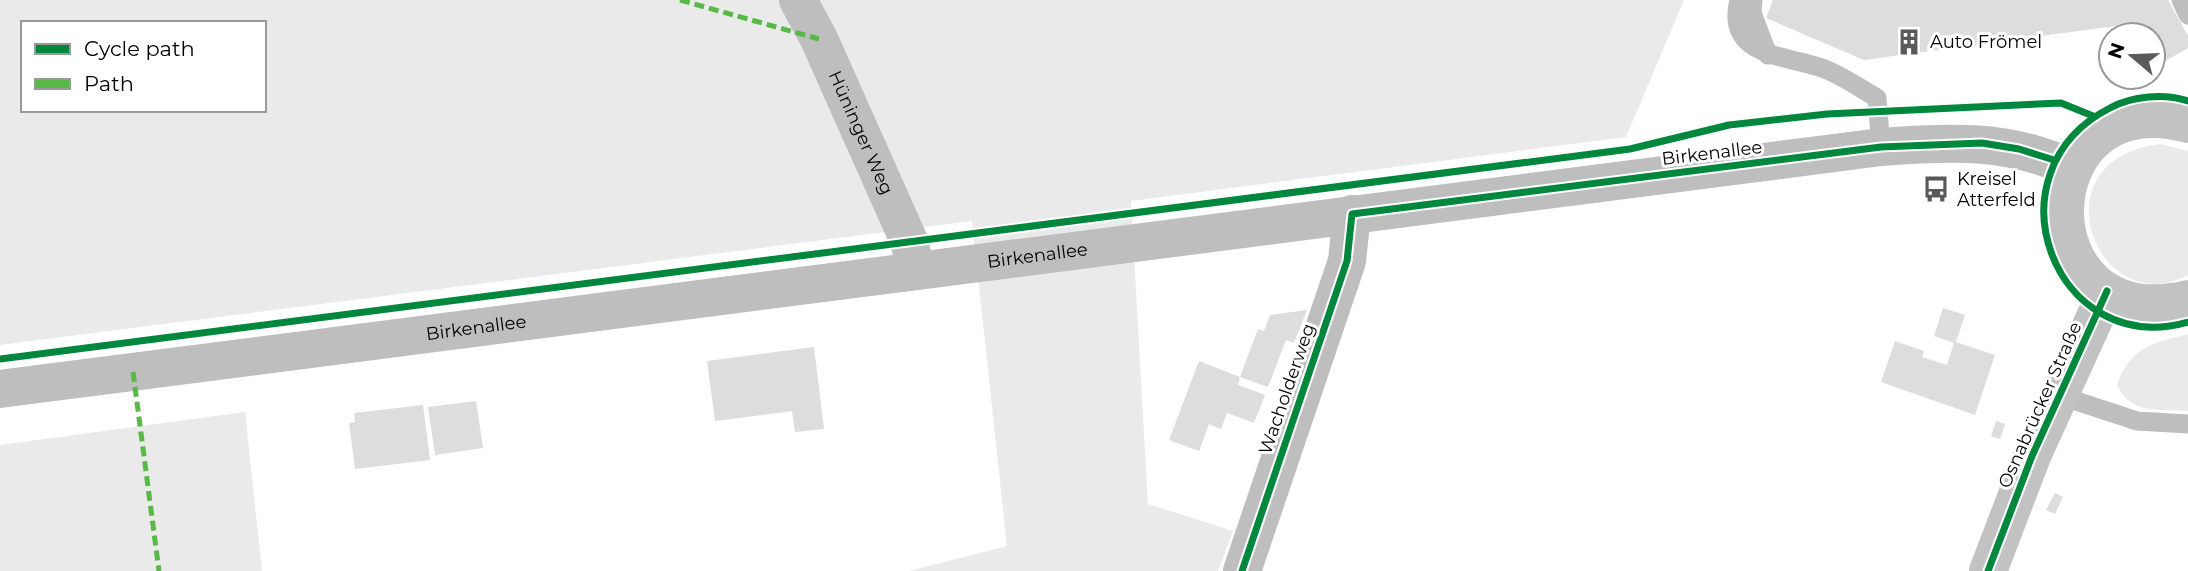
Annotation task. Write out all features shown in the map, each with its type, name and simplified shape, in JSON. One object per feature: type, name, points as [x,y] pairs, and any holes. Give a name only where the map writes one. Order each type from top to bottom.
[{"type":"main road","points":[[2188,124],[2166,118],[2138,120],[2112,129],[2089,146],[2072,169],[2064,195],[2064,223],[2071,250],[2086,273],[2107,291],[2132,302],[2151,304],[2188,299]]},
{"type":"main road","name":"Osnabrücker Straße","points":[[1988,571],[2026,471],[2107,291]]},
{"type":"street","name":"Hüninger Weg","points":[[798,0],[819,38],[909,241],[916,270]]},
{"type":"street","name":"Birkenallee","points":[[0,388],[1881,147],[1982,143],[2020,149],[2072,169]]},
{"type":"street","name":"Wacholderweg","points":[[1242,571],[1347,261],[1352,214]]},
{"type":"lane","points":[[1739,0],[1737,14],[1742,34],[1751,45],[1768,55],[1822,68],[1877,98],[1881,147]]},
{"type":"lane","points":[[1753,0],[1752,13],[1768,55]]},
{"type":"lane","points":[[2181,0],[2188,15]]},
{"type":"lane","points":[[2061,396],[2137,421],[2188,424]]},
{"type":"shaded area","points":[[0,0],[1684,0],[1626,137],[1131,201],[1148,504],[1233,531],[1218,571],[909,571],[1007,546],[972,221],[0,345]]},
{"type":"shaded area","points":[[2160,144],[2188,151],[2188,275],[2155,284],[2127,277],[2106,259],[2092,233],[2089,205],[2098,178],[2121,156]]},
{"type":"shaded area","points":[[2188,334],[2188,411],[2156,410],[2138,406],[2123,395],[2117,385],[2122,372],[2136,355],[2154,344]]},
{"type":"shaded area","points":[[245,412],[262,571],[0,571],[0,445]]},
{"type":"building","name":"Auto Frömel","points":[[1773,0],[2168,0],[2188,36],[2188,48],[2167,60],[2167,21],[2097,21],[2097,29],[1864,60],[1766,18]]},
{"type":"building","points":[[1943,308],[1965,315],[1956,342],[1995,355],[1975,415],[1881,382],[1895,341],[1924,351],[1922,357],[1947,365],[1954,343],[1934,336]]},
{"type":"building","points":[[1307,310],[1294,343],[1286,340],[1268,387],[1240,377],[1258,329],[1264,331],[1270,315]]},
{"type":"building","points":[[814,347],[824,429],[795,432],[792,411],[715,421],[707,361]]},
{"type":"building","points":[[1199,361],[1240,377],[1238,385],[1265,395],[1254,423],[1227,413],[1221,429],[1209,424],[1199,451],[1169,440]]},
{"type":"building","points":[[476,401],[483,448],[435,455],[428,407]]},
{"type":"building","points":[[423,405],[430,460],[355,469],[349,423],[355,422],[354,413]]},
{"type":"building","points":[[1996,421],[2005,424],[2000,439],[1991,436]]},
{"type":"building","points":[[2055,493],[2063,497],[2055,514],[2046,510]]},
{"type":"marked path","points":[[680,0],[819,39]]},
{"type":"marked path","points":[[133,372],[159,571]]},
{"type":"cycle path","points":[[2188,101],[2159,97],[2128,101],[2110,108],[2072,137],[2050,174],[2044,214],[2052,253],[2071,288],[2102,314],[2141,326],[2188,322]]},
{"type":"cycle path","points":[[0,359],[1630,149],[1729,125],[1827,114],[2061,103],[2093,116]]},
{"type":"cycle path","points":[[1242,571],[1347,261],[1352,214],[1881,147],[1982,143],[2019,149],[2054,160]]},
{"type":"cycle path","points":[[1988,571],[2032,456],[2107,291]]},
{"type":"place","name":"Auto Frömel","points":[[1909,42]]},
{"type":"place","name":"Kreisel Atterfeld","points":[[1936,189]]}]
